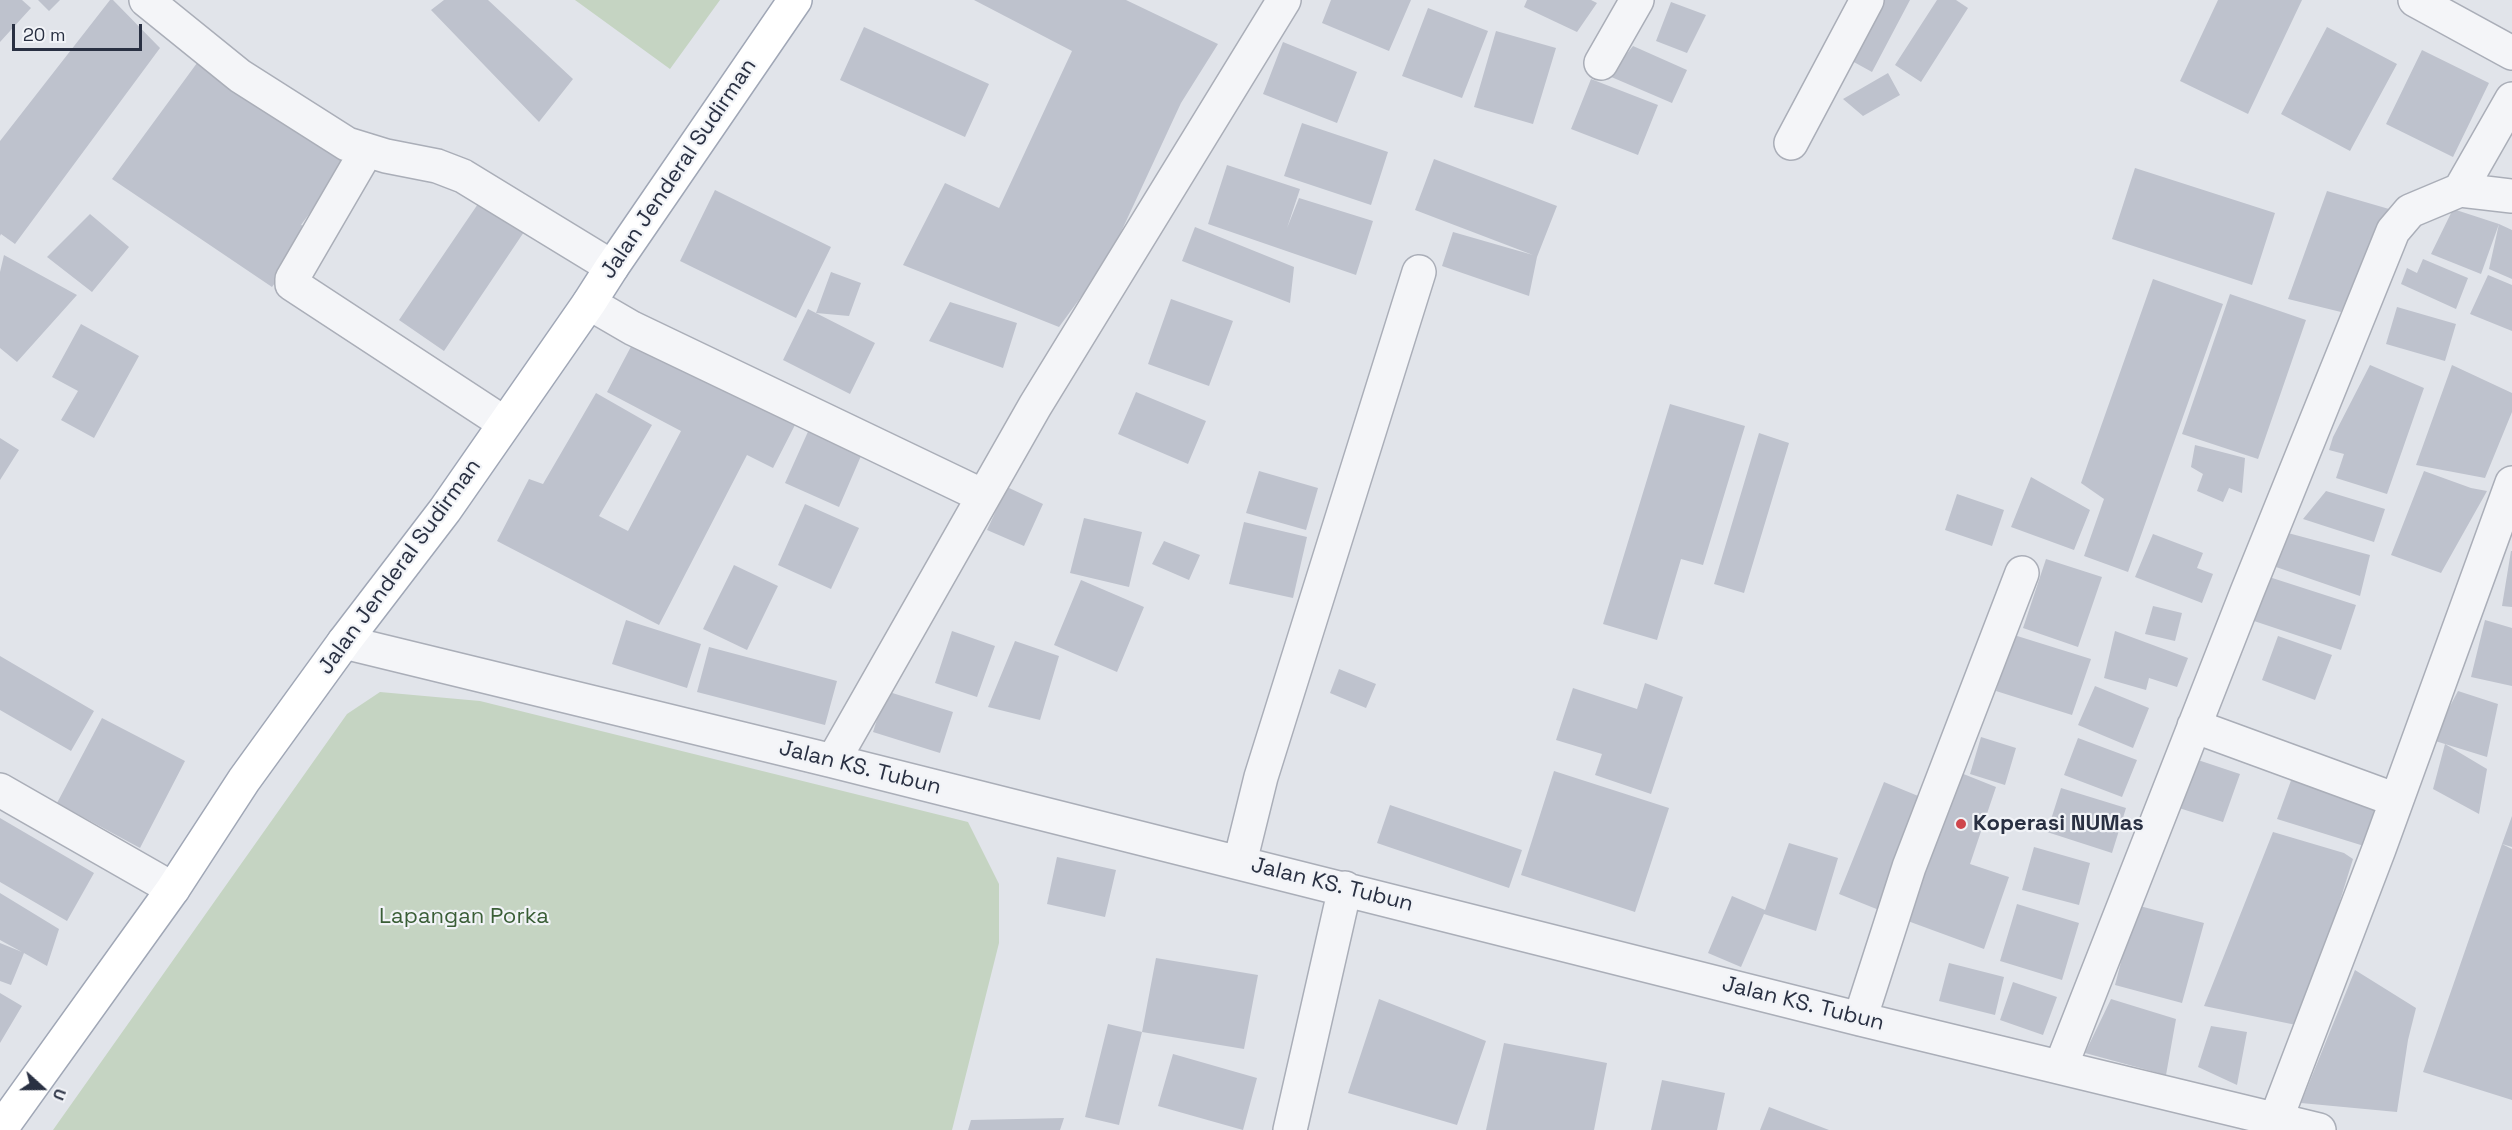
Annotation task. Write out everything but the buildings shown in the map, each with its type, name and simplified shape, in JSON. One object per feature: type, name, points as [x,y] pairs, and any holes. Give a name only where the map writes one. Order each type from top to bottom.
[{"type":"main road","name":"Jalan Jenderal Sudirman","points":[[0,1130],[173,889],[244,780],[344,642],[445,510],[795,0]]},
{"type":"street","points":[[146,0],[240,76],[347,144],[437,166],[463,176],[612,267]]},
{"type":"street","points":[[833,761],[982,496],[1284,0]]},
{"type":"street","points":[[1601,63],[1637,0]]},
{"type":"street","points":[[1791,143],[1867,0]]},
{"type":"street","points":[[2415,0],[2512,53]]},
{"type":"street","points":[[2460,190],[2512,99]]},
{"type":"street","points":[[367,150],[291,283],[504,423]]},
{"type":"street","points":[[2061,1066],[2194,726],[2393,231],[2410,211],[2460,190],[2512,196]]},
{"type":"street","points":[[1240,862],[1261,777],[1419,272]]},
{"type":"street","points":[[589,303],[632,327],[982,496]]},
{"type":"street","points":[[2276,1119],[2512,483]]},
{"type":"street","points":[[1860,1018],[1910,867],[2022,573]]},
{"type":"street","name":"Jalan KS. Tubun","points":[[344,642],[2319,1130]]},
{"type":"street","points":[[2194,726],[2396,800]]},
{"type":"street","points":[[0,789],[173,889]]},
{"type":"street","points":[[1290,1130],[1345,888]]},
{"type":"green space","points":[[575,0],[720,0],[670,69]]},
{"type":"green space","name":"Lapangan Porka","points":[[380,692],[480,701],[968,822],[999,884],[999,943],[952,1130],[53,1130],[347,714]]},
{"type":"place","name":"Koperasi NUMas","points":[[1961,824]]}]
